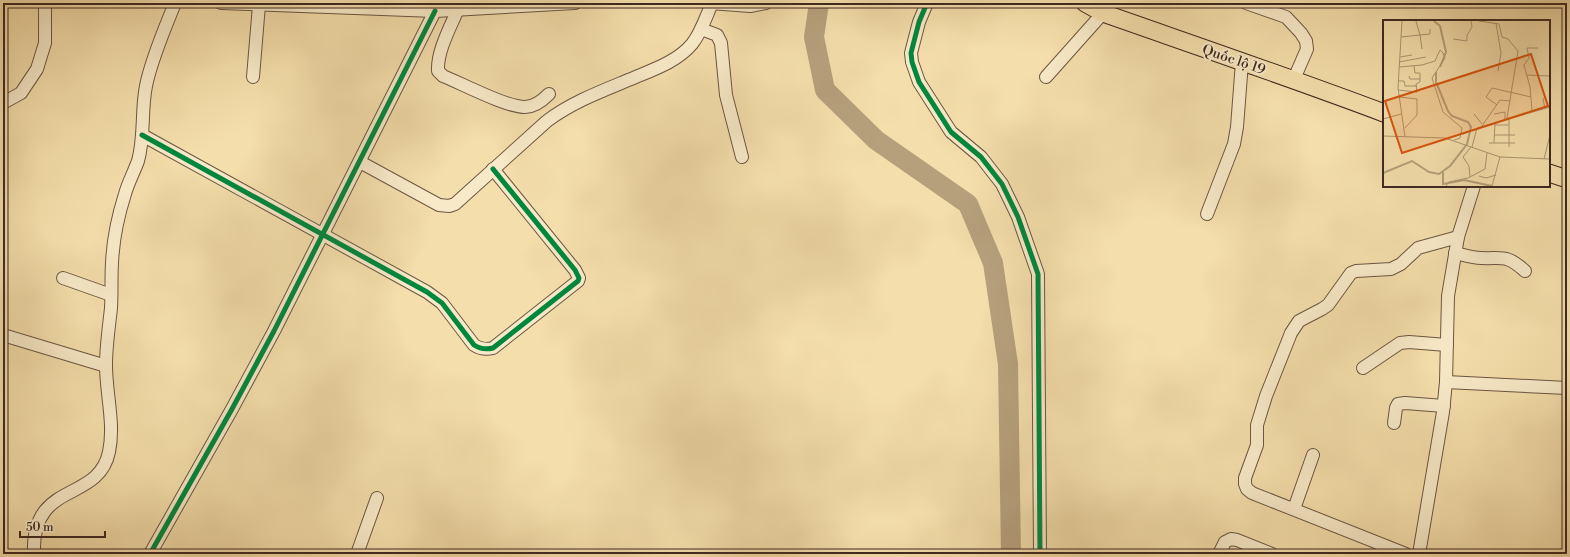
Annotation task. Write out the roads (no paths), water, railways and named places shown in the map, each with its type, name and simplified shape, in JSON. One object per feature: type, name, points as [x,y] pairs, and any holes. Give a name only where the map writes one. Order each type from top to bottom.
[{"type":"highway","name":"Quốc lộ 19","points":[[1085,3],[1103,13],[1294,79],[1383,113]]},
{"type":"highway","points":[[1550,173],[1567,179]]},
{"type":"street","points":[[3,103],[21,93],[37,69],[45,43],[45,3]]},
{"type":"street","points":[[34,554],[35,533],[42,513],[58,498],[88,483],[98,475],[106,465],[110,451],[111,438],[106,366],[114,242],[125,194],[138,161],[147,78],[175,3]]},
{"type":"street","points":[[221,3],[259,5],[414,6],[435,11],[574,3]]},
{"type":"street","points":[[360,162],[433,202],[444,206],[455,204],[547,121],[562,110],[681,55],[693,43],[701,29],[711,3],[750,6],[766,3]]},
{"type":"street","points":[[927,3],[919,22],[911,53],[912,62],[919,82],[951,132],[981,157],[1002,184],[1018,217],[1038,274],[1040,554]]},
{"type":"street","points":[[1246,3],[1286,17],[1301,33],[1306,41],[1307,49],[1294,79]]},
{"type":"street","points":[[253,77],[259,5]]},
{"type":"street","points":[[458,9],[441,52],[438,71],[444,76],[518,106],[527,107],[544,100],[549,94]]},
{"type":"street","points":[[150,554],[232,409],[323,236],[435,11]]},
{"type":"street","points":[[1046,76],[1103,13]]},
{"type":"street","points":[[701,29],[717,35],[719,38],[726,95],[742,157]]},
{"type":"street","points":[[1207,214],[1234,144],[1237,127],[1242,62]]},
{"type":"street","points":[[142,135],[435,298],[442,303],[474,345],[482,349],[493,348],[578,281],[579,278],[575,270],[493,169]]},
{"type":"street","points":[[1419,554],[1444,406],[1448,296],[1458,237],[1474,187]]},
{"type":"street","points":[[1406,554],[1252,493],[1247,489],[1245,478],[1257,444],[1256,425],[1280,360],[1295,325],[1299,321],[1328,305],[1351,274],[1363,270],[1391,269],[1401,264],[1418,248],[1458,237]]},
{"type":"street","points":[[1455,253],[1480,258],[1505,257],[1516,263],[1525,271]]},
{"type":"street","points":[[63,278],[111,295]]},
{"type":"street","points":[[3,335],[106,366]]},
{"type":"street","points":[[1363,368],[1400,343],[1409,342],[1447,345]]},
{"type":"street","points":[[1446,382],[1567,388]]},
{"type":"street","points":[[1394,423],[1398,404],[1405,403],[1444,406]]},
{"type":"street","points":[[1294,509],[1313,455]]},
{"type":"street","points":[[357,554],[378,498]]},
{"type":"street","points":[[1219,554],[1225,542],[1231,539],[1272,554]]},
{"type":"waterway","points":[[819,3],[814,37],[825,90],[876,140],[968,204],[993,263],[1008,364],[1011,554]]}]
